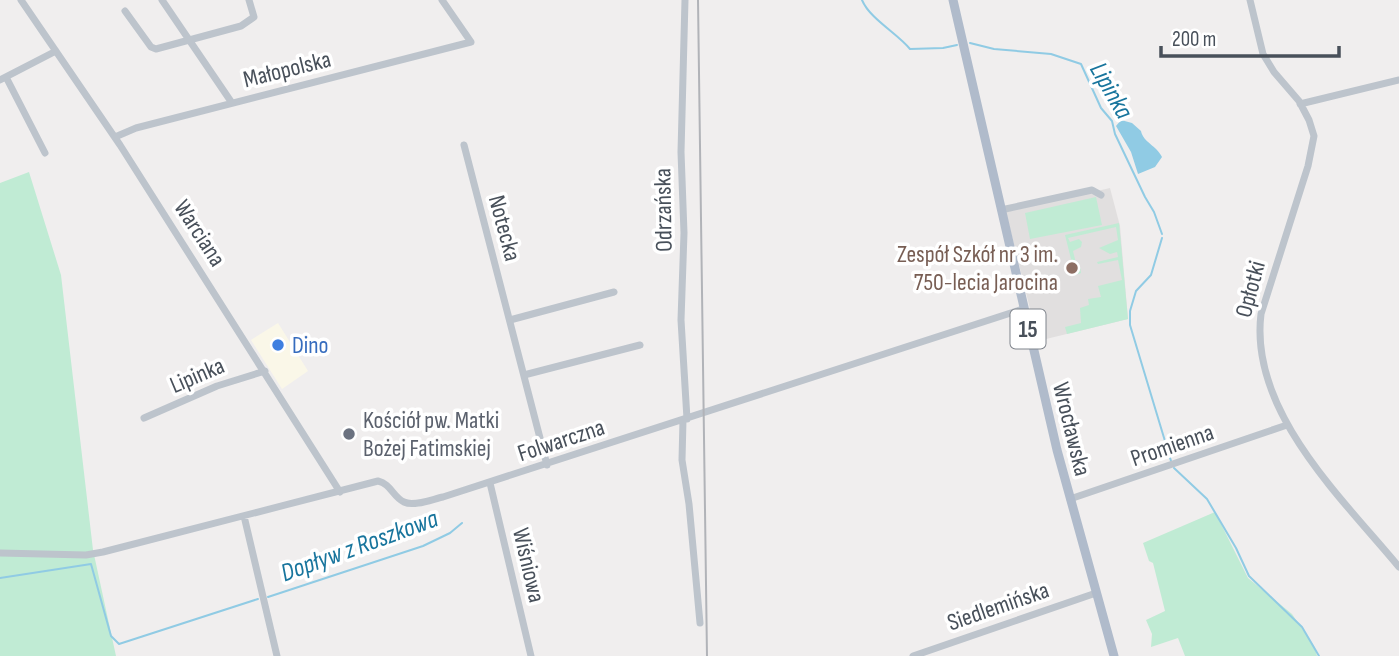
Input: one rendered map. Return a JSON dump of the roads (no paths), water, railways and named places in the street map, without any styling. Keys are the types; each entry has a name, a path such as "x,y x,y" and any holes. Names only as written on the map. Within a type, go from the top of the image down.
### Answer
{"main road":[{"name":"Wrocławska","path":"953,0 1023,309 1070,499 1114,656"}],"street":[{"name":"Warciana","path":"21,0 115,137 340,492"},
{"path":"162,0 232,103"},
{"name":"Małopolska","path":"115,137 136,128 471,42 442,0"},
{"name":"Odrzańska","path":"685,0 681,152 684,233 681,320 685,420 682,460 689,504 700,623"},
{"name":"Opłotki","path":"1250,0 1263,54 1300,104 1314,136 1292,219 1261,314 1260,352 1287,425 1319,470 1399,567"},
{"path":"125,11 151,47 156,49 242,26 254,17 251,4"},
{"path":"45,153 3,78 56,51"},
{"path":"1300,104 1399,79"},
{"name":"Notecka","path":"464,145 547,464"},
{"path":"1001,210 1093,190 1101,195"},
{"path":"510,320 614,292"},
{"name":"Folwarczna","path":"0,553 70,555 103,552 378,481 384,482 399,499 408,504 443,497 1023,309"},
{"path":"524,375 640,345"},
{"name":"Lipinka","path":"144,418 217,386 265,370"},
{"name":"Promienna","path":"1070,499 1287,425"},
{"name":"Wiśniowa","path":"490,483 531,656"},
{"path":"244,516 277,656"},
{"name":"Siedlemińska","path":"913,656 1096,593"}],"water":[{"path":"1121,120 1132,123 1160,153 1162,157 1155,167 1138,174 1131,152 1116,126"}],"waterway":[{"name":"Lipinka","path":"862,0 871,13 910,49 957,45"},
{"name":"Lipinka","path":"970,43 994,49 1051,54 1081,64 1101,108 1112,121 1115,134 1154,212 1162,234"},
{"name":"Lipinka","path":"1162,238 1151,275 1136,291 1130,311 1130,325 1171,461"},
{"name":"Lipinka","path":"1174,468 1207,499 1249,576 1302,627 1319,656"},
{"name":"Dopływ z Roszkowa","path":"268,597 423,546 450,533 462,523"},
{"name":"Dopływ z Roszkowa","path":"0,578 91,564 111,636 119,644 258,599"}],"railway":[{"path":"698,0 707,656"}],"place":[{"name":"Zespół Szkół nr 3 im. 750-lecia Jarocina","path":"1072,268"},
{"name":"Dino","path":"278,345"},
{"name":"Kościół pw. Matki Bożej Fatimskiej","path":"349,434"}]}
